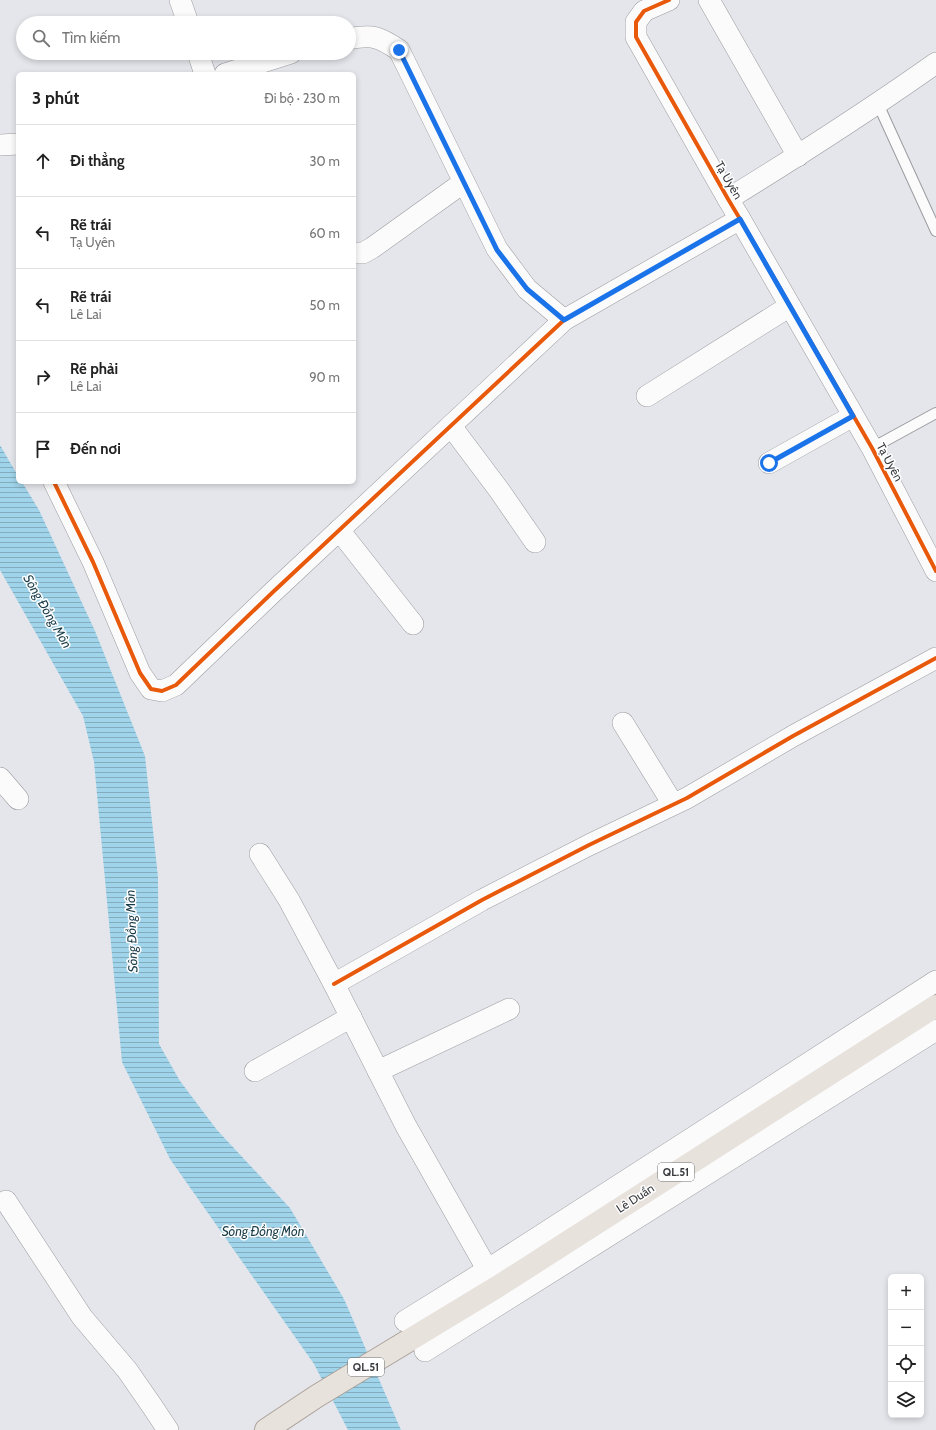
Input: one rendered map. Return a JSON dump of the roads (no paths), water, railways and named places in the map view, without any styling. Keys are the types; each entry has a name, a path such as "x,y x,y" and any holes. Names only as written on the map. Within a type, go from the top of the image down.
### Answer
{"main road":[{"name":"Lê Duẩn","path":"415,1336 492,1279 936,1006"},
{"name":"QL.51","path":"266,1430 317,1396 415,1336"}],"street":[{"path":"180,0 186,16"},
{"name":"Tạ Uyên","path":"669,0 644,11 636,22 636,37 728,200 872,448 936,571"},
{"path":"709,0 798,156"},
{"path":"356,38 363,36 381,39 399,50 497,250 527,289 564,320"},
{"path":"200,60 204,72"},
{"path":"231,72 269,60"},
{"path":"728,200 878,104 936,63"},
{"path":"0,145 16,144"},
{"path":"356,253 363,253 372,248 464,182"},
{"path":"55,484 93,562 140,673 151,689 162,691 176,686 339,530 564,320 740,219"},
{"path":"647,396 790,306"},
{"path":"769,463 853,416"},
{"path":"451,426 499,490 535,542"},
{"path":"339,530 413,624"},
{"path":"334,984 482,900 687,798 793,736 936,658"},
{"path":"623,723 673,804"},
{"path":"0,778 18,799"},
{"path":"260,854 289,900 334,984 406,1126 492,1279 936,981"},
{"path":"378,1071 509,1009"},
{"path":"255,1071 351,1017"},
{"path":"415,1336 936,1030"},
{"path":"6,1201 82,1317 127,1370 168,1430"}],"lane":[{"path":"878,104 936,231"},
{"path":"872,448 936,413"}],"water":[{"name":"Sông Đồng Môn","path":"0,445 16,473 16,484 23,484 39,510 95,631 145,756 158,877 159,1044 180,1081 217,1130 290,1208 344,1299 401,1430 348,1430 314,1364 170,1159 122,1062 94,762 83,716 0,570"}]}
